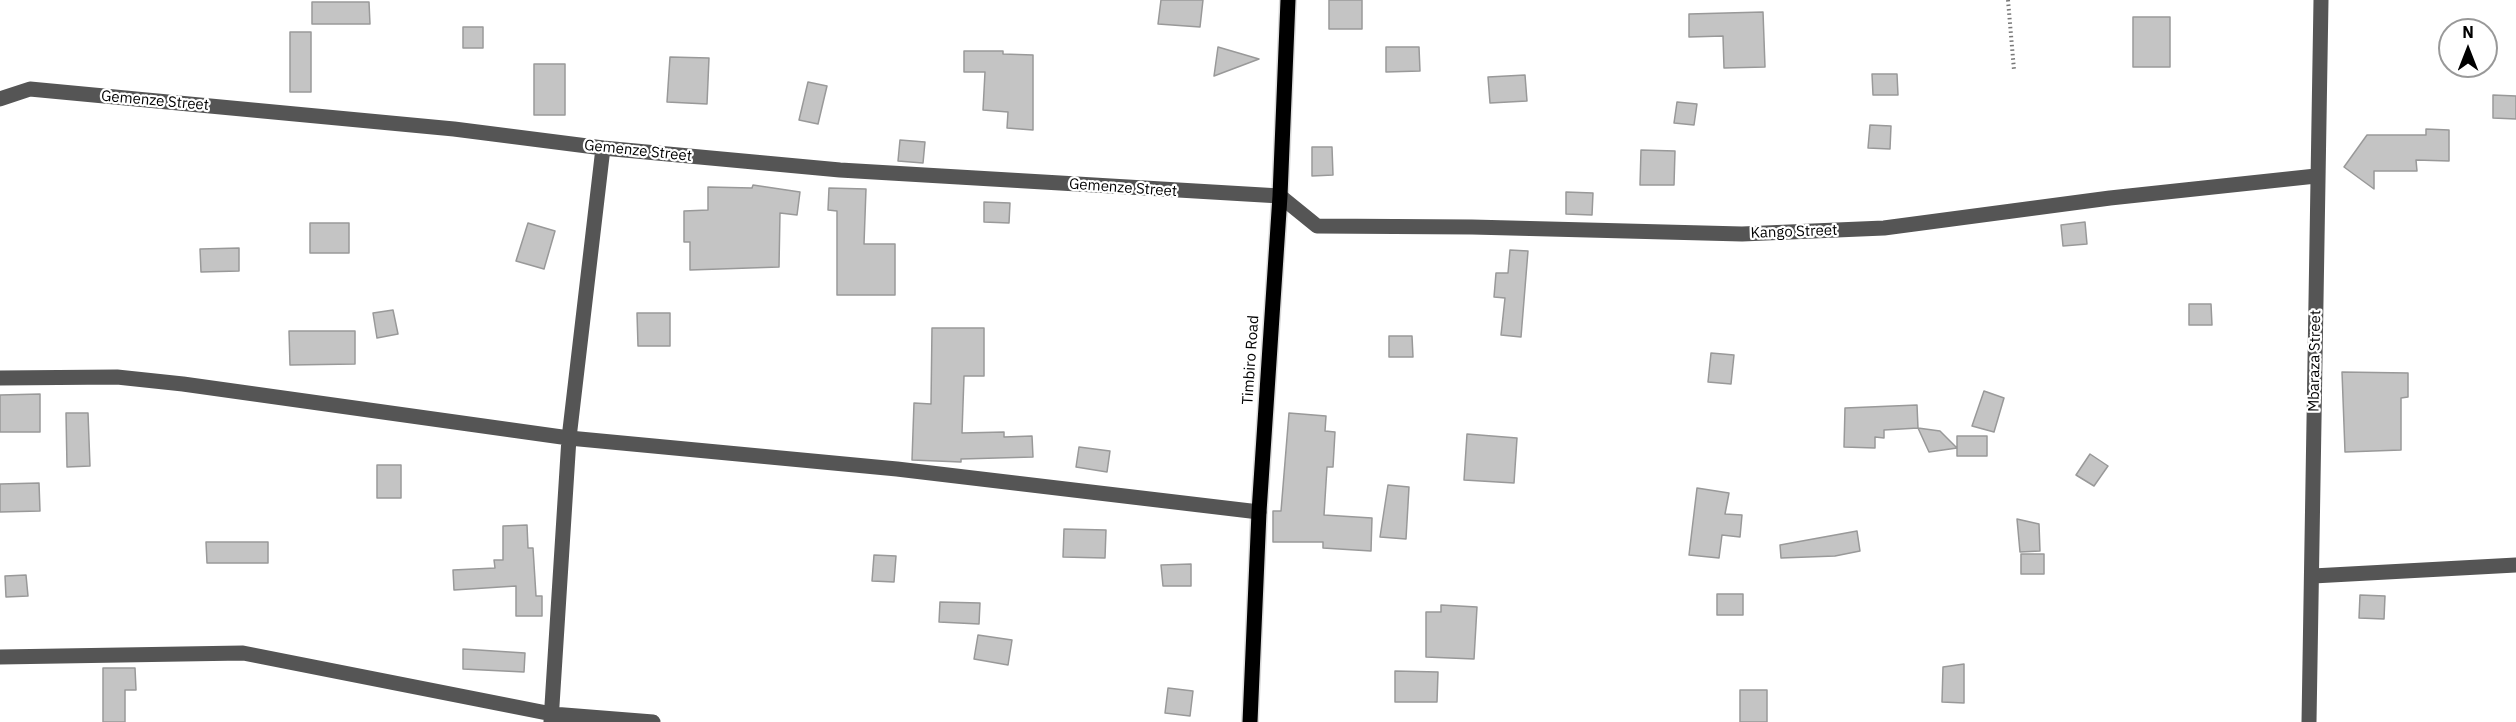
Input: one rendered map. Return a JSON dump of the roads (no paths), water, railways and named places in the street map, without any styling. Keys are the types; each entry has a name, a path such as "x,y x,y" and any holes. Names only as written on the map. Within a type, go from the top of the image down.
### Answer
{"main road":[{"name":"Timbiro Road","path":"1250,722 1258,512 1280,196 1288,0"}],"street":[{"name":"Mbaraza Street","path":"2309,722 2313,576 2316,176 2321,0"},
{"name":"Gemenze Street","path":"0,99 30,89 454,129 603,148 840,170 1280,196"},
{"path":"552,718 569,438 603,148"},
{"name":"Kango Street","path":"1280,196 1317,226 1472,227 1742,234 1884,228 2110,198 2316,176"},
{"path":"0,378 117,377 161,381 569,438 897,469 1258,512"},
{"path":"2313,576 2516,565"},
{"path":"0,657 243,653 552,718 653,722"}]}
